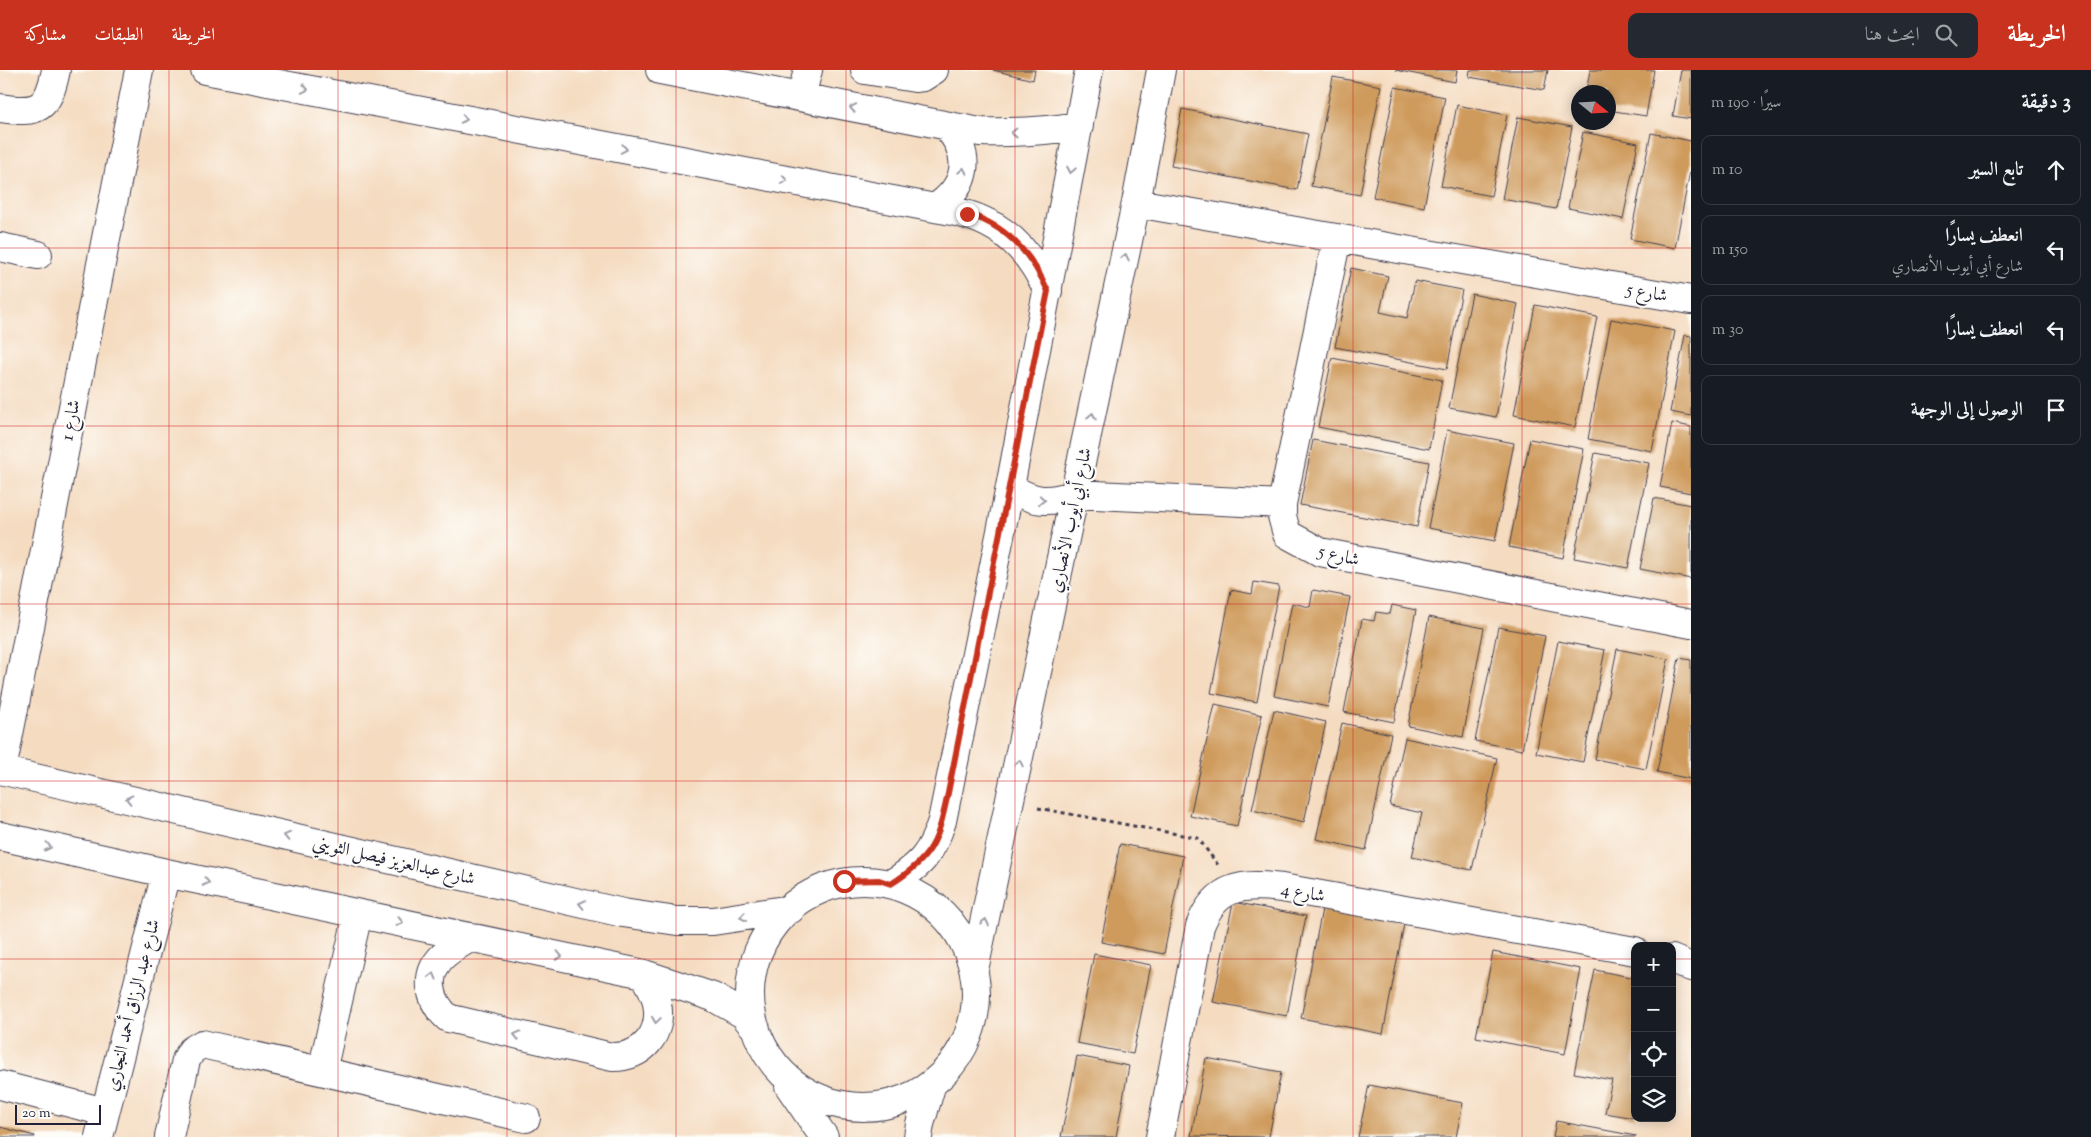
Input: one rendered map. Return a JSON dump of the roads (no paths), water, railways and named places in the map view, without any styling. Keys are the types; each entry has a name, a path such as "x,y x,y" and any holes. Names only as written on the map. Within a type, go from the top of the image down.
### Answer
{"street":[{"path":"0,108 19,111 34,110 44,103 50,94 56,70"},
{"name":"شارع 1","path":"1,770 139,70"},
{"path":"210,70 935,208 956,210 976,216 1006,234 1027,254 1039,272 1048,291"},
{"path":"660,70 980,132 1013,133 1079,126"},
{"path":"801,97 808,70"},
{"path":"865,70 915,78 923,77 934,70"},
{"path":"891,884 923,862 937,836 942,821 1010,487 1089,70"},
{"name":"شارع أبي أيوب الأنصاري","path":"974,970 1076,494 1136,203 1160,70"},
{"path":"935,208 947,200 956,190 964,163 962,149 956,136 946,126"},
{"name":"شارع 5","path":"1136,203 1691,300"},
{"name":"شارع 5","path":"1337,238 1282,504 1282,516 1287,534 1320,552 1691,624"},
{"path":"0,247 38,255"},
{"path":"1010,487 1032,499 1044,500 1056,500 1076,494 1282,504"},
{"name":"شارع عبدالعزيز فيصل الثويني","path":"1,770 623,913 677,921 713,921 790,909"},
{"path":"0,836 644,974 712,997 743,1014 756,1029"},
{"name":"شارع عبد الرزاق أحمد النجاري","path":"102,1125 166,873"},
{"path":"779,1072 811,1096 848,1108 887,1106 923,1091 952,1065 969,1036 976,1003 974,970 962,937 940,910 912,890 879,880 844,881 812,892 777,919 755,958 749,1002 761,1045 779,1072 824,1137"},
{"name":"شارع 4","path":"1160,1137 1200,926 1211,905 1227,892 1241,887 1282,888 1631,950"},
{"path":"322,1071 358,914"},
{"path":"471,937 444,955 438,962 431,978 432,996 436,1005 448,1018 612,1057 636,1053 647,1044 654,1032 658,1018 658,1004 644,974"},
{"path":"1676,961 1691,967"},
{"path":"169,1137 186,1060 196,1046 202,1044 526,1118"},
{"path":"918,1137 932,1083"},
{"path":"0,1085 102,1125"}]}
